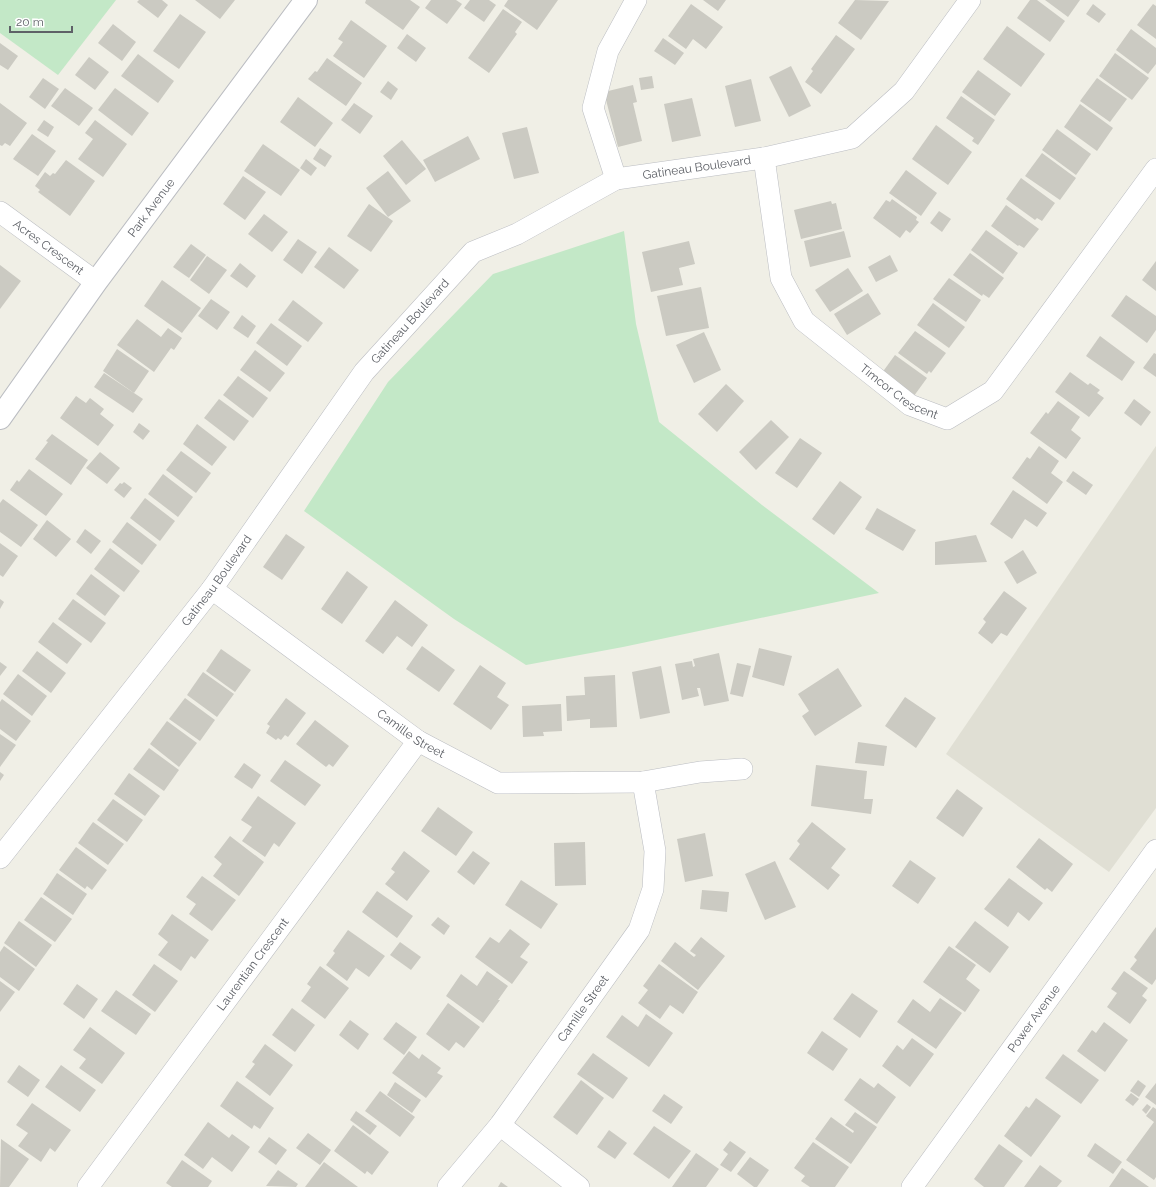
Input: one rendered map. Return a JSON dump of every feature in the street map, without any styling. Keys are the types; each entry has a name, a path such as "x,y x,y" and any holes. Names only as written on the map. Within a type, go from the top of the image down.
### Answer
{"street":[{"name":"Park Avenue","path":"0,418 96,282 306,0"},
{"path":"616,179 593,108 608,51 636,0"},
{"name":"Gatineau Boulevard","path":"0,858 212,590 364,372 473,252 517,234 616,179 764,158 852,138 904,91 970,0"},
{"name":"Timcor Crescent","path":"764,158 781,278 804,321 910,405 948,419 993,392 1156,168"},
{"name":"Acres Crescent","path":"0,212 96,282"},
{"name":"Camille Street","path":"212,590 418,741 498,783 643,782 700,772 742,770"},
{"name":"Laurentian Crescent","path":"88,1187 418,741"},
{"name":"Camille Street","path":"448,1187 500,1125 639,930 653,889 655,851 643,782"},
{"name":"Power Avenue","path":"912,1187 1156,850"},
{"path":"500,1125 579,1187"}],"shaded area":[{"path":"1156,446 1156,808 1109,872 946,754"}],"green space":[{"path":"0,0 116,0 58,75 0,33"},
{"path":"624,231 636,324 659,422 762,505 879,593 623,647 526,665 454,619 304,511 388,382 493,274"}],"building":[{"path":"139,0 162,0 168,5 158,18 137,2"},
{"path":"195,0 235,0 220,19"},
{"path":"366,0 410,0 420,7 403,30 365,3"},
{"path":"431,0 456,0 462,4 447,24 425,8"},
{"path":"470,0 489,0 496,5 484,22 464,8"},
{"path":"508,0 558,0 537,30 504,6"},
{"path":"703,0 726,0 718,11"},
{"path":"855,0 889,1 861,40 838,23"},
{"path":"1030,0 1037,0 1065,21 1050,42 1017,18"},
{"path":"1045,0 1080,0 1068,17"},
{"path":"691,4 723,27 706,49 693,39 686,49 668,36"},
{"path":"1093,4 1106,14 1099,23 1086,14"},
{"path":"1153,4 1156,6 1156,39 1137,25"},
{"path":"503,9 522,22 515,32 517,34 489,73 468,58"},
{"path":"180,14 206,32 179,69 153,51"},
{"path":"351,20 387,46 364,78 333,56 343,42 338,39"},
{"path":"113,24 136,42 122,61 98,43"},
{"path":"1007,26 1045,54 1021,87 983,59"},
{"path":"1131,29 1156,48 1156,64 1148,74 1116,50"},
{"path":"407,34 426,48 416,62 397,48"},
{"path":"836,35 855,49 821,94 805,82 813,71 811,69"},
{"path":"663,38 684,53 675,65 654,51"},
{"path":"0,43 18,56 8,70 0,65"},
{"path":"1115,53 1149,78 1132,100 1099,76"},
{"path":"138,54 174,81 158,103 121,76"},
{"path":"89,57 109,72 95,90 75,75"},
{"path":"327,58 362,83 346,106 308,79 315,71 317,72"},
{"path":"791,66 811,106 789,117 769,77"},
{"path":"978,70 1011,94 995,116 962,92"},
{"path":"652,76 654,88 641,90 639,78"},
{"path":"43,78 59,89 45,109 29,97"},
{"path":"1097,78 1127,99 1110,122 1080,101"},
{"path":"751,79 761,121 735,127 725,86"},
{"path":"388,81 398,89 391,100 380,92"},
{"path":"633,85 637,102 633,103 642,141 618,147 604,92"},
{"path":"65,88 93,108 79,126 51,106"},
{"path":"115,88 149,113 132,136 98,110"},
{"path":"961,96 995,120 978,145 972,141 974,138 946,118"},
{"path":"298,97 333,123 315,147 280,122"},
{"path":"692,98 701,136 672,142 664,104"},
{"path":"0,103 27,123 10,146 5,143 2,146 0,145"},
{"path":"354,103 373,116 360,134 341,120"},
{"path":"1080,104 1113,128 1097,151 1064,127"},
{"path":"44,120 54,127 48,137 37,130"},
{"path":"95,120 127,144 103,177 78,159 93,139 85,133"},
{"path":"936,125 972,152 948,185 912,159"},
{"path":"527,127 539,173 514,179 502,133"},
{"path":"1057,129 1091,154 1076,175 1042,150"},
{"path":"32,134 56,151 38,176 13,159"},
{"path":"468,136 480,159 435,182 423,160"},
{"path":"402,140 426,169 406,185 383,156"},
{"path":"263,144 300,170 281,196 244,171"},
{"path":"320,148 332,156 325,167 313,159"},
{"path":"1042,153 1076,178 1060,200 1025,176"},
{"path":"306,159 317,168 311,176 300,168"},
{"path":"66,160 95,181 70,216 38,192 40,190 35,186 45,172 50,176 53,173 55,174"},
{"path":"906,170 937,193 921,216 889,193"},
{"path":"388,171 411,201 388,217 366,188"},
{"path":"243,176 266,192 245,220 223,204"},
{"path":"1021,178 1055,203 1042,221 1037,218 1035,220 1006,199"},
{"path":"892,199 917,217 916,220 919,222 910,233 906,230 900,238 873,218 886,200 890,202"},
{"path":"831,201 832,204 836,203 842,229 801,239 794,210"},
{"path":"369,204 393,221 371,252 347,236"},
{"path":"1006,205 1039,229 1024,248 1019,245 1018,246 991,226"},
{"path":"939,211 951,219 942,232 930,223"},
{"path":"264,214 288,232 272,252 248,234"},
{"path":"986,230 1018,253 1003,274 971,250"},
{"path":"844,231 851,257 810,267 804,241"},
{"path":"298,239 317,252 302,274 283,260"},
{"path":"689,241 695,264 679,268 683,285 651,292 642,252"},
{"path":"191,244 206,255 189,278 173,267"},
{"path":"329,247 359,270 344,289 314,267"},
{"path":"970,253 1004,278 989,298 983,294 982,296 953,275"},
{"path":"890,255 898,271 876,282 868,267"},
{"path":"207,256 227,270 209,294 190,280"},
{"path":"1156,261 1156,291 1142,280"},
{"path":"240,263 256,276 247,288 230,276"},
{"path":"0,265 21,281 0,309"},
{"path":"848,268 863,291 830,312 815,290"},
{"path":"949,278 981,300 966,322 933,299"},
{"path":"162,280 201,308 182,333 144,306"},
{"path":"701,287 709,328 666,336 657,296"},
{"path":"868,293 881,314 847,335 834,314"},
{"path":"1126,295 1156,316 1156,330 1147,343 1111,316"},
{"path":"211,299 230,312 217,330 198,316"},
{"path":"293,300 323,323 308,342 278,320"},
{"path":"933,303 965,327 949,348 917,325"},
{"path":"242,315 256,326 248,338 233,328"},
{"path":"137,319 161,337 168,328 182,338 174,350 171,348 154,372 117,345"},
{"path":"271,323 302,346 287,366 256,343"},
{"path":"915,331 946,353 931,373 929,371 927,374 898,353"},
{"path":"704,332 721,370 694,383 676,345"},
{"path":"1100,336 1135,362 1122,381 1086,356"},
{"path":"117,349 149,371 134,393 103,371"},
{"path":"255,350 285,373 270,392 240,370"},
{"path":"1154,353 1156,354 1156,377 1143,368"},
{"path":"895,355 927,378 911,400 879,377"},
{"path":"1070,372 1088,385 1090,383 1100,390 1097,393 1104,398 1089,417 1055,392"},
{"path":"104,373 143,399 133,413 94,387"},
{"path":"238,376 268,398 253,418 223,395"},
{"path":"726,384 744,401 717,432 698,414"},
{"path":"76,396 86,403 90,398 104,409 100,414 114,425 98,446 60,418"},
{"path":"219,399 249,421 234,441 204,418"},
{"path":"1134,399 1151,412 1141,426 1124,413"},
{"path":"1058,401 1080,417 1071,430 1081,438 1066,459 1030,433 1046,412 1048,414"},
{"path":"771,420 789,437 756,470 739,452"},
{"path":"139,423 150,431 143,440 133,432"},
{"path":"197,424 227,447 212,466 183,444"},
{"path":"52,434 88,460 71,485 35,459"},
{"path":"800,438 822,453 797,488 775,473"},
{"path":"1039,446 1059,461 1051,473 1063,482 1047,504 1012,478 1027,457 1030,459"},
{"path":"181,451 211,473 196,493 166,470"},
{"path":"100,452 120,468 107,484 86,468"},
{"path":"29,469 63,494 46,516 10,490 17,480 19,482"},
{"path":"1073,471 1093,485 1086,495 1066,481"},
{"path":"163,474 193,497 178,517 148,494"},
{"path":"840,481 862,497 834,535 812,519"},
{"path":"124,482 132,488 124,498 114,490 120,483 122,484"},
{"path":"1013,490 1047,513 1037,527 1025,519 1012,539 990,524"},
{"path":"145,498 175,521 160,541 130,518"},
{"path":"3,499 38,525 21,547 0,532 0,503"},
{"path":"877,508 916,530 903,551 865,529"},
{"path":"47,520 71,539 56,557 33,539"},
{"path":"127,522 157,545 142,565 112,542"},
{"path":"85,529 101,541 91,554 76,542"},
{"path":"286,534 305,547 282,580 263,567"},
{"path":"976,535 987,562 935,565 935,542"},
{"path":"0,543 18,556 3,577 0,575"},
{"path":"110,548 140,571 124,592 94,569"},
{"path":"1023,550 1037,573 1017,584 1004,562"},
{"path":"347,571 368,587 342,624 321,609"},
{"path":"91,574 120,596 105,616 76,594"},
{"path":"1004,591 1027,608 1007,636 1001,633 992,644 978,633 986,622 983,619"},
{"path":"0,599 4,602 0,609"},
{"path":"73,599 106,623 91,643 58,619"},
{"path":"395,600 428,625 412,647 397,636 383,654 365,641"},
{"path":"53,622 82,644 67,664 38,642"},
{"path":"422,646 455,670 439,692 406,669"},
{"path":"759,648 792,656 784,686 752,677"},
{"path":"221,649 251,670 235,692 206,671"},
{"path":"37,651 66,673 51,693 22,671"},
{"path":"719,653 729,701 704,706 700,688 697,688 699,696 682,700 675,664 692,661 693,667 695,666 693,659"},
{"path":"0,662 7,667 0,676"},
{"path":"737,663 751,666 743,697 730,694"},
{"path":"480,665 506,683 497,697 509,705 491,730 453,704"},
{"path":"661,666 670,713 640,719 632,672"},
{"path":"838,668 862,706 815,736 802,716 809,711 798,694"},
{"path":"203,672 234,694 217,717 187,695"},
{"path":"18,674 47,696 32,716 3,694"},
{"path":"615,675 617,727 590,728 590,719 567,721 566,696 585,695 584,677"},
{"path":"905,697 936,718 916,748 885,726"},
{"path":"185,698 215,720 200,741 169,719"},
{"path":"286,698 306,713 288,737 285,735 281,740 278,738 276,740 266,733 270,726 267,724"},
{"path":"2,699 31,721 16,741 0,729 0,702"},
{"path":"561,704 562,731 543,732 544,736 523,737 522,706"},
{"path":"315,720 349,746 333,767 329,764 326,767 296,744"},
{"path":"167,721 197,743 179,767 150,744"},
{"path":"0,734 16,745 0,767"},
{"path":"858,742 887,746 884,766 855,763"},
{"path":"149,748 179,770 164,791 133,769"},
{"path":"285,760 321,785 305,806 270,781"},
{"path":"244,763 261,775 252,789 234,777"},
{"path":"816,765 867,771 864,799 873,799 871,814 811,806"},
{"path":"0,772 4,775 0,781"},
{"path":"129,773 160,796 145,816 114,794"},
{"path":"957,789 983,808 963,837 936,818"},
{"path":"258,796 296,823 279,847 274,843 265,857 242,841 252,827 241,820"},
{"path":"113,799 143,820 127,842 97,820"},
{"path":"438,807 473,832 456,856 421,831"},
{"path":"93,822 124,844 108,865 78,843"},
{"path":"812,822 846,849 831,868 840,875 828,890 789,859 800,844 797,841"},
{"path":"705,833 713,876 685,882 677,839"},
{"path":"230,836 264,862 239,896 213,876 222,864 214,857"},
{"path":"1039,838 1073,864 1052,892 1047,888 1045,890 1016,867"},
{"path":"585,842 586,885 555,886 554,843"},
{"path":"76,847 107,870 92,890 87,886 85,889 59,870"},
{"path":"404,851 430,871 407,901 385,884 395,872 391,869"},
{"path":"473,851 490,863 474,885 457,872"},
{"path":"910,860 936,878 918,904 892,886"},
{"path":"775,861 796,907 765,920 745,874"},
{"path":"57,873 87,894 73,915 43,894"},
{"path":"202,876 236,900 212,931 189,914 196,904 186,897"},
{"path":"1009,878 1043,903 1029,921 1018,912 1008,927 984,909"},
{"path":"521,880 558,904 541,929 505,905"},
{"path":"702,890 729,892 727,912 700,909"},
{"path":"377,891 413,916 397,938 362,912"},
{"path":"41,897 72,919 55,942 24,920"},
{"path":"172,914 209,940 195,959 191,956 181,971 158,955 168,942 158,934"},
{"path":"438,917 450,926 444,935 431,925"},
{"path":"19,921 52,945 36,967 4,943"},
{"path":"975,921 1009,947 990,973 955,947"},
{"path":"1156,927 1156,979 1152,985 1130,969 1137,960 1134,957"},
{"path":"510,929 530,944 520,957 528,962 512,984 475,957 490,937 499,943"},
{"path":"348,930 385,956 369,977 356,968 347,981 326,965 335,953 333,951"},
{"path":"701,937 725,956 698,990 661,961 675,942 694,957 696,955 690,951"},
{"path":"400,942 421,957 411,970 390,955"},
{"path":"4,946 35,969 19,991 0,977 0,952"},
{"path":"949,946 976,965 966,979 980,990 965,1012 923,982"},
{"path":"154,964 178,981 155,1012 132,995"},
{"path":"659,964 698,992 683,1014 670,1005 660,1019 638,1003 648,990 643,986"},
{"path":"320,966 349,988 325,1019 301,1001 311,987 307,984"},
{"path":"487,971 508,986 498,1000 500,1000 483,1023 446,996 461,974 477,986"},
{"path":"1124,971 1148,988 1142,996 1147,1000 1130,1024 1107,1007 1117,993 1111,989"},
{"path":"0,981 15,992 0,1012"},
{"path":"77,984 98,999 84,1019 63,1004"},
{"path":"116,990 151,1014 136,1035 101,1011"},
{"path":"852,993 878,1011 860,1038 833,1019"},
{"path":"940,998 962,1013 936,1049 897,1022 913,999 930,1012"},
{"path":"448,1003 480,1027 464,1048 456,1042 449,1051 426,1034"},
{"path":"292,1008 315,1025 295,1052 272,1035"},
{"path":"646,1014 673,1033 649,1067 606,1037 622,1015 638,1027"},
{"path":"350,1020 369,1034 358,1050 339,1035"},
{"path":"396,1022 417,1037 404,1055 383,1039"},
{"path":"1104,1022 1128,1040 1105,1072 1077,1051 1092,1030 1096,1033"},
{"path":"90,1027 125,1053 102,1084 79,1068 86,1059 73,1050"},
{"path":"822,1031 848,1049 833,1071 807,1053"},
{"path":"912,1038 934,1054 910,1087 882,1066 897,1045 903,1050"},
{"path":"265,1044 293,1065 270,1096 245,1077 255,1064 252,1062"},
{"path":"409,1051 419,1059 422,1054 441,1068 437,1073 443,1076 426,1098 392,1073"},
{"path":"593,1053 628,1078 613,1099 577,1074"},
{"path":"1063,1054 1099,1080 1081,1104 1045,1078"},
{"path":"19,1065 40,1080 28,1097 7,1082"},
{"path":"61,1065 96,1090 80,1112 45,1087"},
{"path":"860,1078 874,1088 878,1083 896,1097 877,1124 844,1100"},
{"path":"581,1080 604,1098 577,1135 553,1117"},
{"path":"1138,1080 1146,1086 1139,1097 1130,1091"},
{"path":"237,1081 274,1108 260,1129 254,1125 252,1129 220,1106"},
{"path":"395,1082 421,1100 412,1113 387,1095"},
{"path":"1156,1083 1156,1105 1145,1097"},
{"path":"380,1091 415,1117 400,1137 365,1111"},
{"path":"1131,1093 1139,1099 1133,1106 1125,1100"},
{"path":"664,1094 683,1107 671,1124 652,1111"},
{"path":"1036,1098 1061,1116 1031,1157 1004,1136 1026,1106 1029,1108"},
{"path":"32,1103 71,1130 55,1152 50,1148 41,1162 18,1146 28,1133 16,1125"},
{"path":"1147,1104 1151,1107 1146,1114 1142,1110"},
{"path":"1153,1107 1156,1109 1156,1177 1154,1180 1126,1160 1154,1122 1146,1116"},
{"path":"356,1111 377,1126 370,1135 350,1120"},
{"path":"855,1112 877,1127 851,1164 815,1139 831,1117 853,1133 854,1131 845,1125"},
{"path":"208,1122 229,1138 232,1134 250,1147 232,1172 212,1157 203,1169 184,1155"},
{"path":"353,1125 389,1152 372,1175 367,1171 365,1174 334,1151"},
{"path":"654,1126 691,1151 669,1179 633,1154"},
{"path":"609,1130 627,1143 615,1159 597,1147"},
{"path":"308,1133 331,1150 320,1165 296,1148"},
{"path":"269,1137 287,1150 276,1165 258,1152"},
{"path":"1,1139 29,1159 9,1187 0,1187"},
{"path":"730,1141 746,1152 731,1172 720,1165 728,1154 723,1150"},
{"path":"813,1142 849,1167 835,1187 810,1187 801,1181 805,1176 794,1168"},
{"path":"1095,1143 1122,1162 1113,1174 1087,1156"},
{"path":"999,1144 1023,1161 1004,1187 984,1187 974,1179"},
{"path":"696,1153 719,1169 706,1187 672,1187"},
{"path":"750,1157 769,1170 757,1187 754,1187 737,1174"},
{"path":"182,1160 212,1181 208,1187 172,1187 166,1183"},
{"path":"324,1162 358,1187 305,1187"},
{"path":"1040,1165 1062,1181 1057,1187 1024,1187"},
{"path":"1122,1168 1149,1187 1109,1187"},
{"path":"278,1170 298,1184 296,1187 266,1186"},
{"path":"501,1182 508,1187 498,1187"}]}
